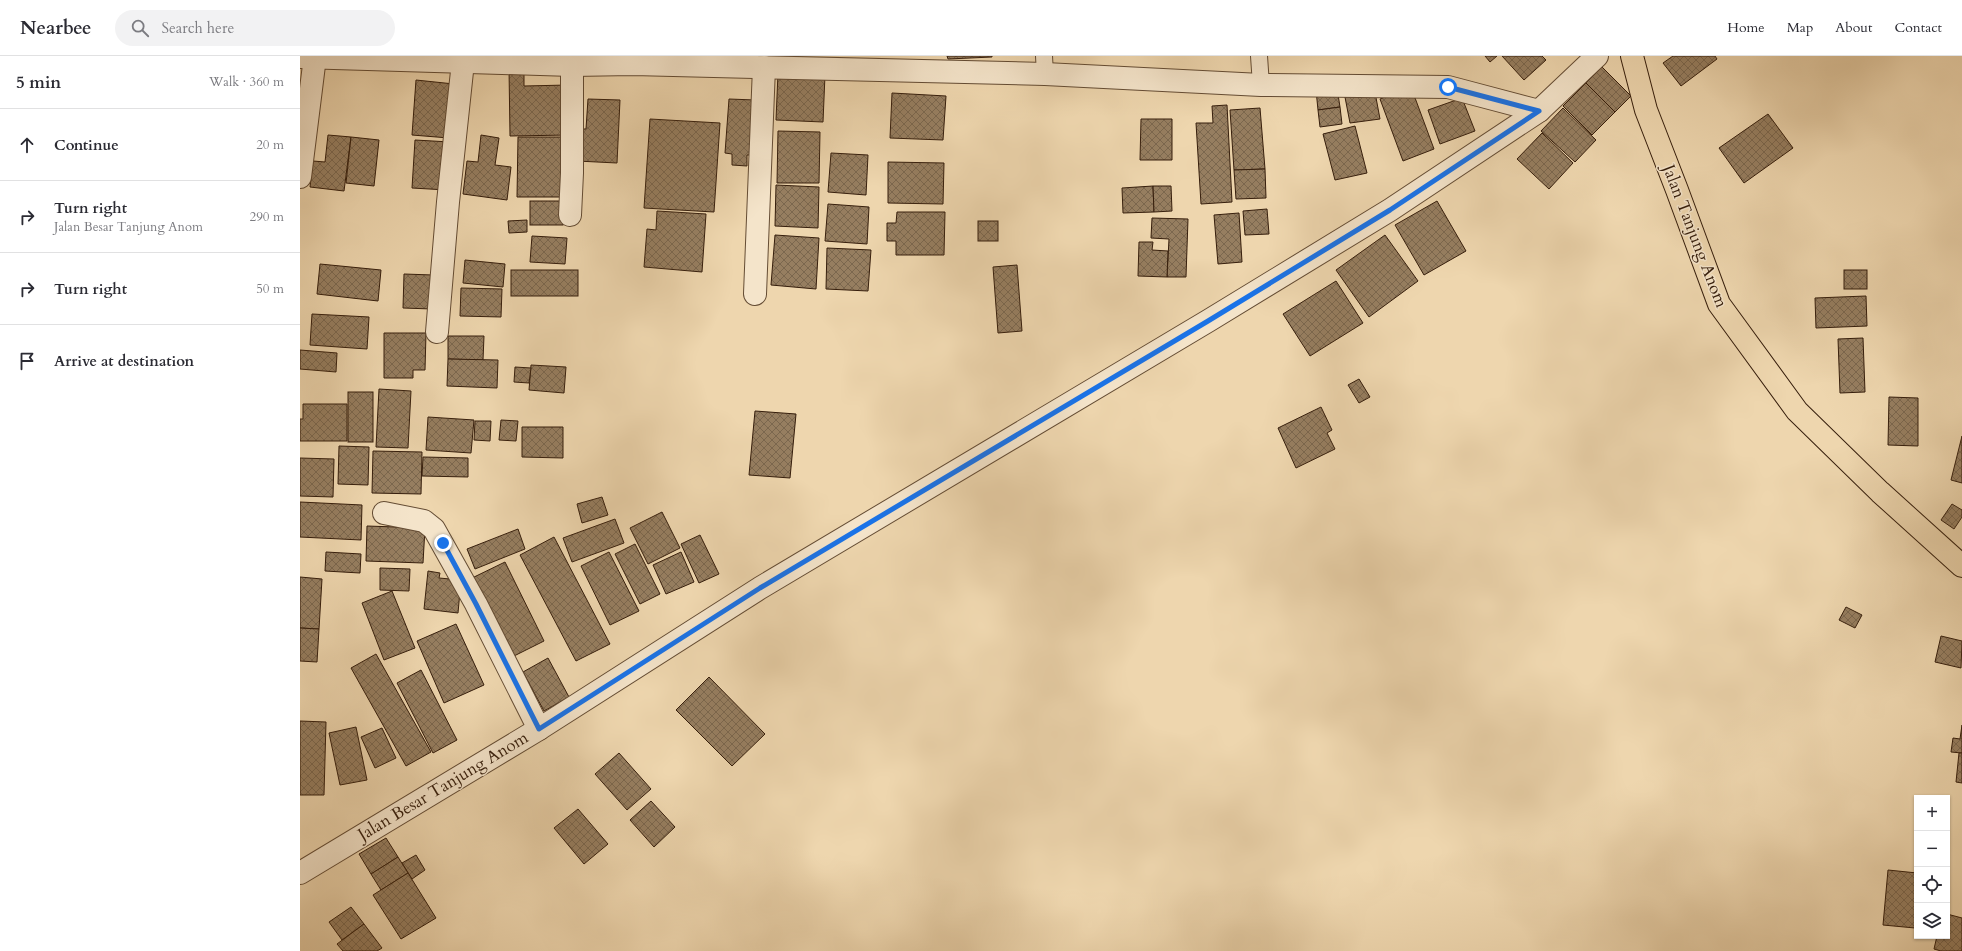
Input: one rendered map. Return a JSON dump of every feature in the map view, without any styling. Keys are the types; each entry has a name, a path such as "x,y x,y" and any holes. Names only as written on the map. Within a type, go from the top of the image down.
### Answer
{"main road":[{"name":"Jalan Tanjung Anom","path":"1632,56 1646,110 1719,304 1797,411 1880,492 1962,566"}],"street":[{"name":"Jalan Besar Tanjung Anom","path":"300,873 539,729 760,588 1201,325 1390,210 1539,111 1597,56"},
{"path":"300,177 307,57 364,57 572,65 764,67 837,62 1044,65 1260,84 1448,87 1539,111"},
{"path":"437,332 448,202 463,62"},
{"path":"570,215 572,173 572,65"},
{"path":"755,294 764,67"},
{"path":"384,513 424,521 434,529 476,604 539,729"}],"lane":[{"path":"1259,56 1260,84"}],"building":[{"path":"947,56 992,56 992,57 948,59"},
{"path":"1485,56 1497,56 1490,62"},
{"path":"1502,56 1542,56 1546,60 1524,80"},
{"path":"1673,56 1715,56 1717,59 1681,86 1663,63"},
{"path":"1602,67 1631,96 1615,112 1586,83"},
{"path":"524,68 524,86 568,85 569,135 510,136 509,69"},
{"path":"778,73 825,75 823,122 776,120"},
{"path":"416,80 454,84 449,138 412,135"},
{"path":"1586,83 1615,112 1592,135 1563,106"},
{"path":"1374,87 1380,119 1350,123 1344,92"},
{"path":"1411,87 1434,149 1403,161 1380,99"},
{"path":"1337,88 1340,107 1318,110 1316,90"},
{"path":"892,93 946,96 943,140 890,138"},
{"path":"1462,98 1475,131 1440,144 1428,110"},
{"path":"588,99 620,100 617,163 577,161 579,129 586,129"},
{"path":"729,99 755,100 752,155 747,155 747,166 732,165 732,154 725,153"},
{"path":"1227,105 1232,202 1201,204 1196,123 1213,123 1212,106"},
{"path":"1340,107 1342,124 1320,127 1318,110"},
{"path":"1260,108 1265,169 1234,170 1230,110"},
{"path":"1563,108 1596,140 1575,162 1541,131"},
{"path":"1768,114 1793,148 1744,183 1719,148"},
{"path":"650,119 720,123 714,212 644,208"},
{"path":"1141,119 1172,119 1172,160 1140,160"},
{"path":"1355,126 1367,173 1335,180 1323,134"},
{"path":"778,131 820,132 819,183 777,183"},
{"path":"1542,133 1573,163 1549,189 1517,159"},
{"path":"328,135 351,137 344,191 310,187 313,161 325,162"},
{"path":"481,135 499,138 495,165 511,167 507,200 463,194 467,161 478,162"},
{"path":"351,137 379,140 374,186 346,183"},
{"path":"518,137 561,137 561,197 517,197"},
{"path":"415,140 450,142 447,190 412,188"},
{"path":"831,153 868,155 866,195 828,192"},
{"path":"888,162 944,163 943,204 888,203"},
{"path":"1265,169 1266,198 1236,199 1234,170"},
{"path":"776,185 819,187 818,228 775,226"},
{"path":"1153,186 1154,212 1123,213 1122,188"},
{"path":"1153,186 1171,186 1172,211 1154,212"},
{"path":"530,201 563,201 563,225 530,225"},
{"path":"1437,201 1466,251 1424,275 1395,225"},
{"path":"828,204 869,207 867,244 825,241"},
{"path":"1267,209 1269,234 1245,235 1243,211"},
{"path":"657,211 706,214 702,272 644,267 647,229 656,230"},
{"path":"897,212 945,212 944,255 896,255 896,241 887,241 887,223 896,223"},
{"path":"1239,213 1242,262 1218,264 1214,215"},
{"path":"1152,218 1188,219 1186,277 1167,277 1169,239 1151,238"},
{"path":"527,220 527,232 509,233 508,221"},
{"path":"978,221 998,221 998,241 978,241"},
{"path":"775,235 819,238 816,289 771,285"},
{"path":"1385,235 1418,281 1369,317 1336,270"},
{"path":"532,236 567,238 565,264 530,262"},
{"path":"1139,242 1153,242 1152,250 1168,251 1167,277 1138,276"},
{"path":"827,248 871,250 868,291 826,289"},
{"path":"465,260 505,264 503,287 463,283"},
{"path":"320,264 381,270 378,301 317,294"},
{"path":"1017,265 1022,331 998,333 993,267"},
{"path":"511,270 578,270 578,296 511,296"},
{"path":"1844,270 1867,270 1867,289 1844,289"},
{"path":"404,274 433,275 432,309 403,308"},
{"path":"1336,281 1363,323 1310,356 1283,314"},
{"path":"461,288 502,289 501,317 460,316"},
{"path":"1866,296 1867,326 1816,328 1815,298"},
{"path":"312,314 369,317 367,349 310,345"},
{"path":"384,333 426,333 425,370 413,370 413,378 384,378"},
{"path":"448,336 484,336 483,360 448,359"},
{"path":"1863,338 1865,392 1840,393 1838,339"},
{"path":"300,350 337,353 336,372 300,369"},
{"path":"448,359 498,360 497,388 447,386"},
{"path":"531,365 566,367 564,393 529,390"},
{"path":"515,367 531,368 529,383 514,382"},
{"path":"1359,379 1370,397 1359,403 1348,385"},
{"path":"379,389 411,391 408,448 376,447"},
{"path":"348,392 373,392 373,442 348,442"},
{"path":"1889,397 1918,398 1918,446 1888,445"},
{"path":"303,404 347,404 347,441 300,441 300,419 303,419"},
{"path":"1321,407 1332,430 1327,433 1335,449 1296,468 1278,428"},
{"path":"755,411 796,414 790,478 749,475"},
{"path":"428,417 474,420 471,453 426,450"},
{"path":"501,420 518,421 516,441 499,440"},
{"path":"475,421 491,421 490,441 474,440"},
{"path":"522,427 563,427 563,458 522,457"},
{"path":"1962,436 1962,483 1951,480"},
{"path":"339,446 369,447 368,485 338,484"},
{"path":"373,451 422,452 421,494 372,493"},
{"path":"423,457 468,458 468,477 422,476"},
{"path":"300,458 334,459 333,497 300,496"},
{"path":"602,497 608,515 582,523 577,504"},
{"path":"300,502 362,505 361,540 300,537"},
{"path":"1952,504 1962,510 1962,517 1954,529 1941,520"},
{"path":"662,512 680,548 648,564 630,528"},
{"path":"615,519 624,543 572,562 563,538"},
{"path":"367,526 425,528 423,563 366,561"},
{"path":"518,529 525,549 475,569 467,549"},
{"path":"700,535 719,574 699,583 681,544"},
{"path":"554,537 610,644 576,661 520,555"},
{"path":"635,544 660,594 640,604 615,554"},
{"path":"326,552 361,554 360,573 325,571"},
{"path":"609,552 639,611 610,625 581,566"},
{"path":"681,552 694,582 666,594 653,565"},
{"path":"505,562 544,641 510,658 470,579"},
{"path":"380,568 410,569 409,591 380,590"},
{"path":"428,571 440,573 439,578 461,580 458,613 424,609"},
{"path":"300,577 322,579 319,629 300,628"},
{"path":"392,591 415,648 384,660 362,603"},
{"path":"1846,607 1862,615 1855,628 1839,620"},
{"path":"456,624 484,685 444,703 417,641"},
{"path":"300,628 319,629 317,662 300,661"},
{"path":"1941,636 1962,641 1961,668 1935,662"},
{"path":"376,654 431,752 406,766 351,668"},
{"path":"548,658 569,697 544,711 523,672"},
{"path":"421,670 457,740 433,753 397,683"},
{"path":"709,677 765,734 732,766 676,710"},
{"path":"300,721 326,722 324,795 300,795"},
{"path":"1962,725 1962,753 1951,752 1953,738 1960,739"},
{"path":"356,727 367,780 340,785 329,733"},
{"path":"382,728 396,758 375,768 361,737"},
{"path":"619,753 651,789 627,810 595,774"},
{"path":"1959,753 1962,753 1962,783 1956,782"},
{"path":"651,801 675,827 654,847 630,820"},
{"path":"578,809 608,844 584,864 554,828"},
{"path":"386,838 398,857 371,874 359,854"},
{"path":"416,855 425,870 412,879 402,863"},
{"path":"398,857 408,873 381,890 371,874"},
{"path":"1888,870 1914,873 1914,928 1883,925"},
{"path":"408,873 436,918 401,939 373,895"},
{"path":"351,907 364,924 342,940 329,922"},
{"path":"1950,915 1962,918 1962,951 1941,951 1934,949 1936,939 1950,939"},
{"path":"364,924 382,948 377,951 343,951 337,944"}],"route":[{"path":"443,543 476,604 539,729 760,588 1208,321 1390,210 1539,111 1502,103 1448,87"}]}
